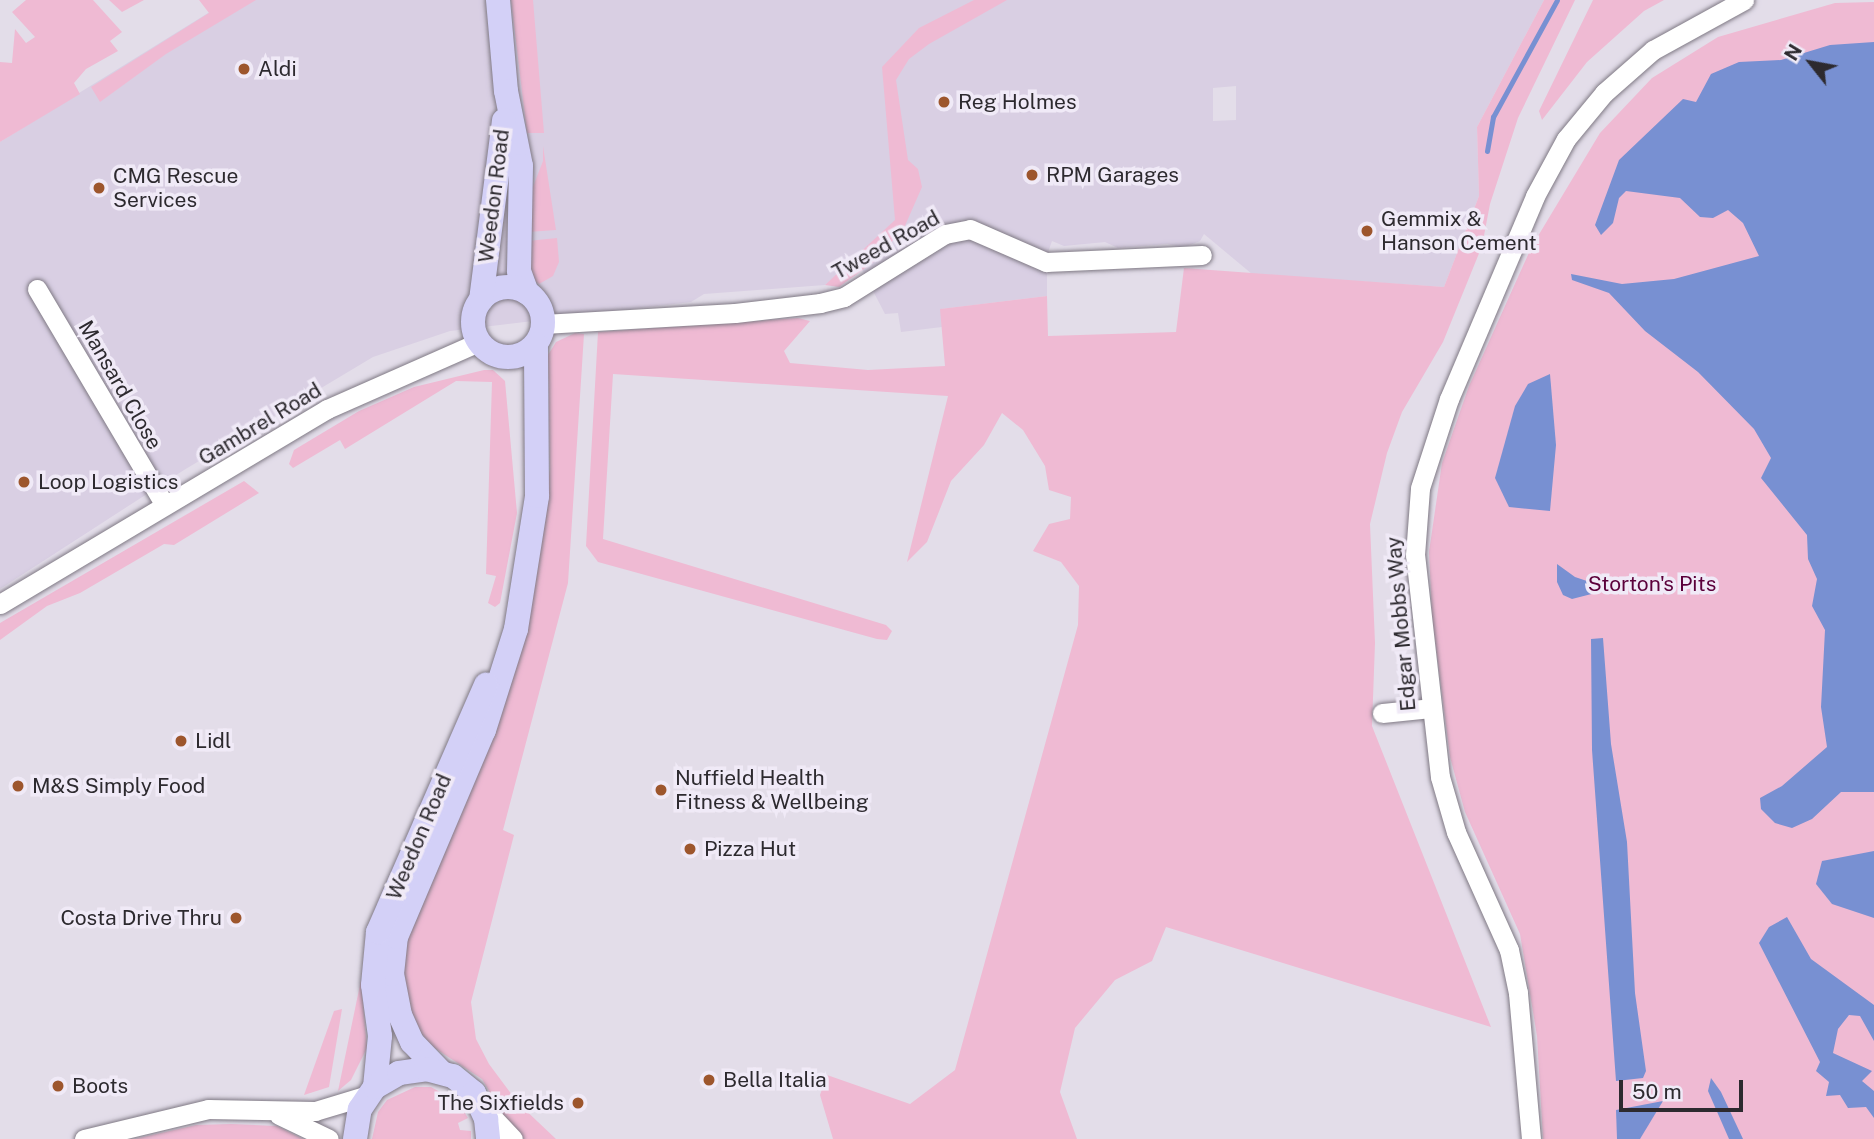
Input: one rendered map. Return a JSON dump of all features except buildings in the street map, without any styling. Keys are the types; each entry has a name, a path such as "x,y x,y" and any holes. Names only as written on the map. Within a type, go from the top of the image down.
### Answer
{"main road":[{"name":"Weedon Road","path":"498,0 506,91 521,166 519,271 527,293"},
{"name":"Weedon Road","path":"481,300 506,91"},
{"path":"498,289 527,293 540,309 539,334 527,352 505,358 479,342 473,321 481,300 498,289"},
{"name":"Weedon Road","path":"355,1139 360,1109 372,1091 380,1036 373,985 378,932 489,680 518,598 533,543 539,334"},
{"name":"Weedon Road","path":"505,358 524,384 537,426"},
{"name":"Weedon Road","path":"481,1105 464,1084 440,1071 412,1042 400,1015 391,974 396,937 484,730 516,629 518,598"},
{"path":"372,1091 399,1073 440,1071"},
{"path":"481,1105 488,1139"}],"street":[{"name":"Edgar Mobbs Way","path":"1531,1139 1514,968 1495,912 1447,807 1431,708 1415,555 1420,488 1439,423 1535,196 1566,139 1625,72 1682,30 1744,0"},
{"name":"Tweed Road","path":"539,334 820,303 844,297 945,234 970,229 1046,262 1202,255"},
{"name":"Mansard Close","path":"37,289 164,504"},
{"name":"Gambrel Road","path":"0,604 164,504 352,396 479,342"},
{"path":"1382,713 1431,708"},
{"path":"84,1139 208,1109 315,1111 372,1091"},
{"path":"481,1105 513,1139"},
{"path":"269,1111 328,1139"}],"shaded area":[{"path":"229,0 1544,0 1477,127 1479,196 1444,287 1252,274 1204,234 1200,241 1183,248 1168,244 1118,248 1105,242 1064,246 1052,241 1047,255 1047,296 941,309 942,327 901,332 898,313 885,314 857,260 825,285 704,294 691,302 450,331 373,357 184,470 0,589 0,142","holes":["1236,86 1236,120 1213,121 1213,88"]}],"green space":[{"path":"26,0 93,0 122,32 110,41 118,51 86,69 74,83 80,94 0,142 0,62 12,63 15,29 26,43 35,37 12,12"},
{"path":"109,0 144,0 122,12"},
{"path":"199,0 256,0 166,54 100,102 91,87 209,13"},
{"path":"511,0 533,0 544,133 527,133"},
{"path":"974,0 1007,0 929,44 909,59 896,80 908,160 918,169 922,187 904,228 875,261 839,287 825,285 895,220 882,67 919,28"},
{"path":"1544,0 1575,0 1518,118 1490,204 1482,246 1443,342 1402,412 1387,453 1370,524 1375,643 1372,726 1491,1027 1166,927 1152,961 1115,980 1075,1028 1060,1092 1077,1139 833,1139 820,1095 827,1075 910,1104 955,1070 1078,625 1079,586 1061,562 1033,551 1049,524 1070,519 1071,497 1049,490 1045,466 1023,430 1002,413 984,445 951,481 927,542 907,562 948,396 613,374 603,539 886,625 892,631 887,640 877,639 598,562 586,546 598,332 798,318 810,321 784,351 790,363 868,370 945,366 940,309 1047,296 1048,336 1176,332 1184,268 1444,287 1479,196 1477,127"},
{"path":"1593,0 1664,0 1644,11 1587,62 1542,120 1539,111"},
{"name":"Storton's Pits","path":"1874,2 1874,1139 1543,1139 1537,1036 1520,934 1465,812 1450,757 1432,616 1429,552 1442,463 1469,386 1532,246 1600,133 1652,78 1718,37 1835,3"},
{"path":"543,146 556,230 528,232 531,192 543,161"},
{"path":"557,238 559,262 553,276 539,284 528,276 528,241"},
{"path":"575,333 584,334 568,583 503,830 514,835 471,1002 476,1039 489,1064 518,1103 556,1139 524,1139 506,1120 482,1079 433,1047 408,1019 399,948 539,552 550,469 548,355 556,342"},
{"path":"493,370 505,381 517,513 500,603 495,607 488,603 496,576 486,574 492,382 456,381 345,449 340,440 293,468 289,464 294,450 359,411 414,387"},
{"path":"244,481 259,493 174,545 164,544 80,593 47,606 0,640 0,623"},
{"path":"361,980 367,1048 351,1080 338,1091"},
{"path":"342,1009 329,1087 304,1095 334,1011"},
{"path":"415,1087 431,1087 458,1102 468,1118 458,1123 460,1130 471,1131 471,1139 372,1139 378,1112 387,1100"},
{"path":"196,1125 277,1126 303,1139 134,1139"}],"water":[{"path":"1874,42 1874,792 1841,792 1812,819 1792,828 1775,823 1761,809 1760,798 1782,786 1827,747 1821,707 1825,630 1812,606 1817,579 1808,559 1807,535 1761,478 1771,458 1754,429 1698,372 1645,331 1609,293 1572,280 1571,274 1622,284 1674,279 1759,256 1743,223 1728,210 1713,218 1700,217 1680,198 1626,191 1619,198 1613,223 1601,235 1595,225 1619,160 1683,99 1696,102 1711,74 1739,62 1781,60 1830,45"},
{"path":"1550,374 1556,445 1550,511 1509,507 1495,478 1515,406 1528,384"},
{"path":"1557,564 1575,577 1611,589 1572,599 1563,595 1557,582"},
{"path":"1603,638 1611,744 1627,842 1635,993 1646,1071 1643,1078 1616,1081 1592,750 1591,639"},
{"path":"1874,851 1874,918 1832,904 1816,884 1822,861"},
{"path":"1787,917 1811,959 1874,1005 1874,1041 1860,1016 1849,1015 1838,1029 1833,1053 1872,1071 1862,1081 1874,1091 1874,1118 1866,1107 1848,1108 1840,1095 1826,1096 1829,1082 1816,1071 1820,1062 1759,943 1769,927"},
{"path":"1711,1078 1721,1092 1743,1139 1729,1139 1708,1091"},
{"path":"1663,1101 1640,1139 1617,1139 1616,1110"}],"waterway":[{"path":"1487,151 1493,117 1557,0"}],"place":[{"name":"Aldi","path":"244,69"},
{"name":"Reg Holmes","path":"944,102"},
{"name":"RPM Garages","path":"1032,175"},
{"name":"CMG Rescue Services","path":"99,188"},
{"name":"Gemmix & Hanson Cement","path":"1367,231"},
{"name":"Loop Logistics","path":"24,482"},
{"name":"Lidl","path":"181,741"},
{"name":"M&S Simply Food","path":"18,786"},
{"name":"Nuffield Health Fitness & Wellbeing","path":"661,790"},
{"name":"Pizza Hut","path":"690,849"},
{"name":"Costa Drive Thru","path":"236,918"},
{"name":"Bella Italia","path":"709,1080"},
{"name":"Boots","path":"58,1086"},
{"name":"The Sixfields","path":"578,1103"}]}
